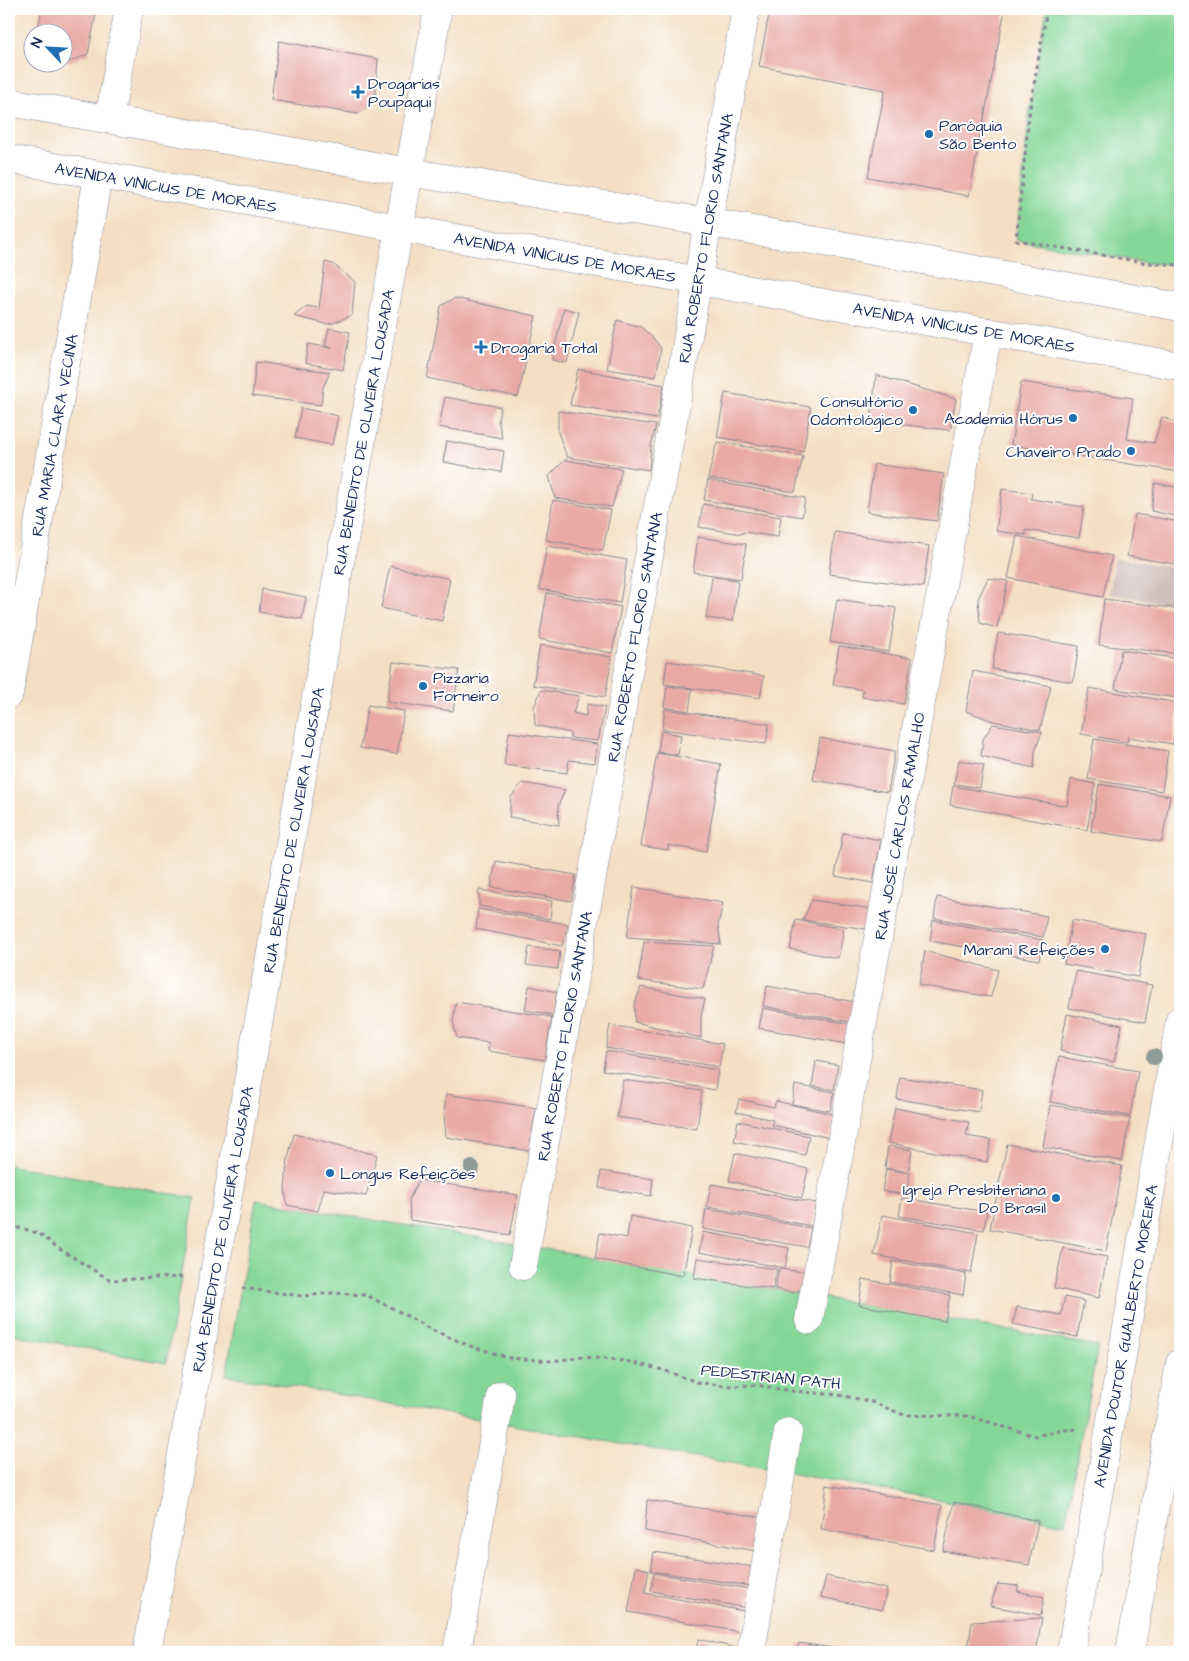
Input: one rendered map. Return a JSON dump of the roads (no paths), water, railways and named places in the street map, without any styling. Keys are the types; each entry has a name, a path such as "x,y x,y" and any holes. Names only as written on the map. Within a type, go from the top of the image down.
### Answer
{"street":[{"path":"110,119 129,9"},
{"name":"RUA BENEDITO DE OLIVEIRA LOUSADA","path":"147,1652 438,9"},
{"name":"RUA ROBERTO FLORIO SANTANA","path":"523,1266 746,9"},
{"path":"9,102 709,223 1180,307"},
{"name":"AVENIDA VINICIUS DE MORAES","path":"9,159 1180,366"},
{"name":"RUA MARIA CLARA VECINA","path":"9,694 98,176"},
{"name":"RUA JOSÉ CARLOS RAMALHO","path":"809,1320 988,332"},
{"name":"AVENIDA DOUTOR GUALBERTO MOREIRA","path":"1071,1652 1180,1020"},
{"path":"1130,1652 1180,1363"},
{"path":"457,1652 501,1395"},
{"path":"751,1652 788,1432"}],"place":[{"name":"Drogarias Poupaqui","path":"358,92"},
{"name":"Paróquia São Bento","path":"929,134"},
{"name":"Drogaria Total","path":"481,347"},
{"name":"Consultório Odontológico","path":"913,410"},
{"name":"Academia Hórus","path":"1073,418"},
{"name":"Chaveiro Prado","path":"1131,451"},
{"name":"Pizzaria Forneiro","path":"423,686"},
{"name":"Marani Refeições","path":"1105,949"},
{"name":"Longus Refeições","path":"330,1173"},
{"name":"Igreja Presbiteriana Do Brasil","path":"1056,1198"}]}
